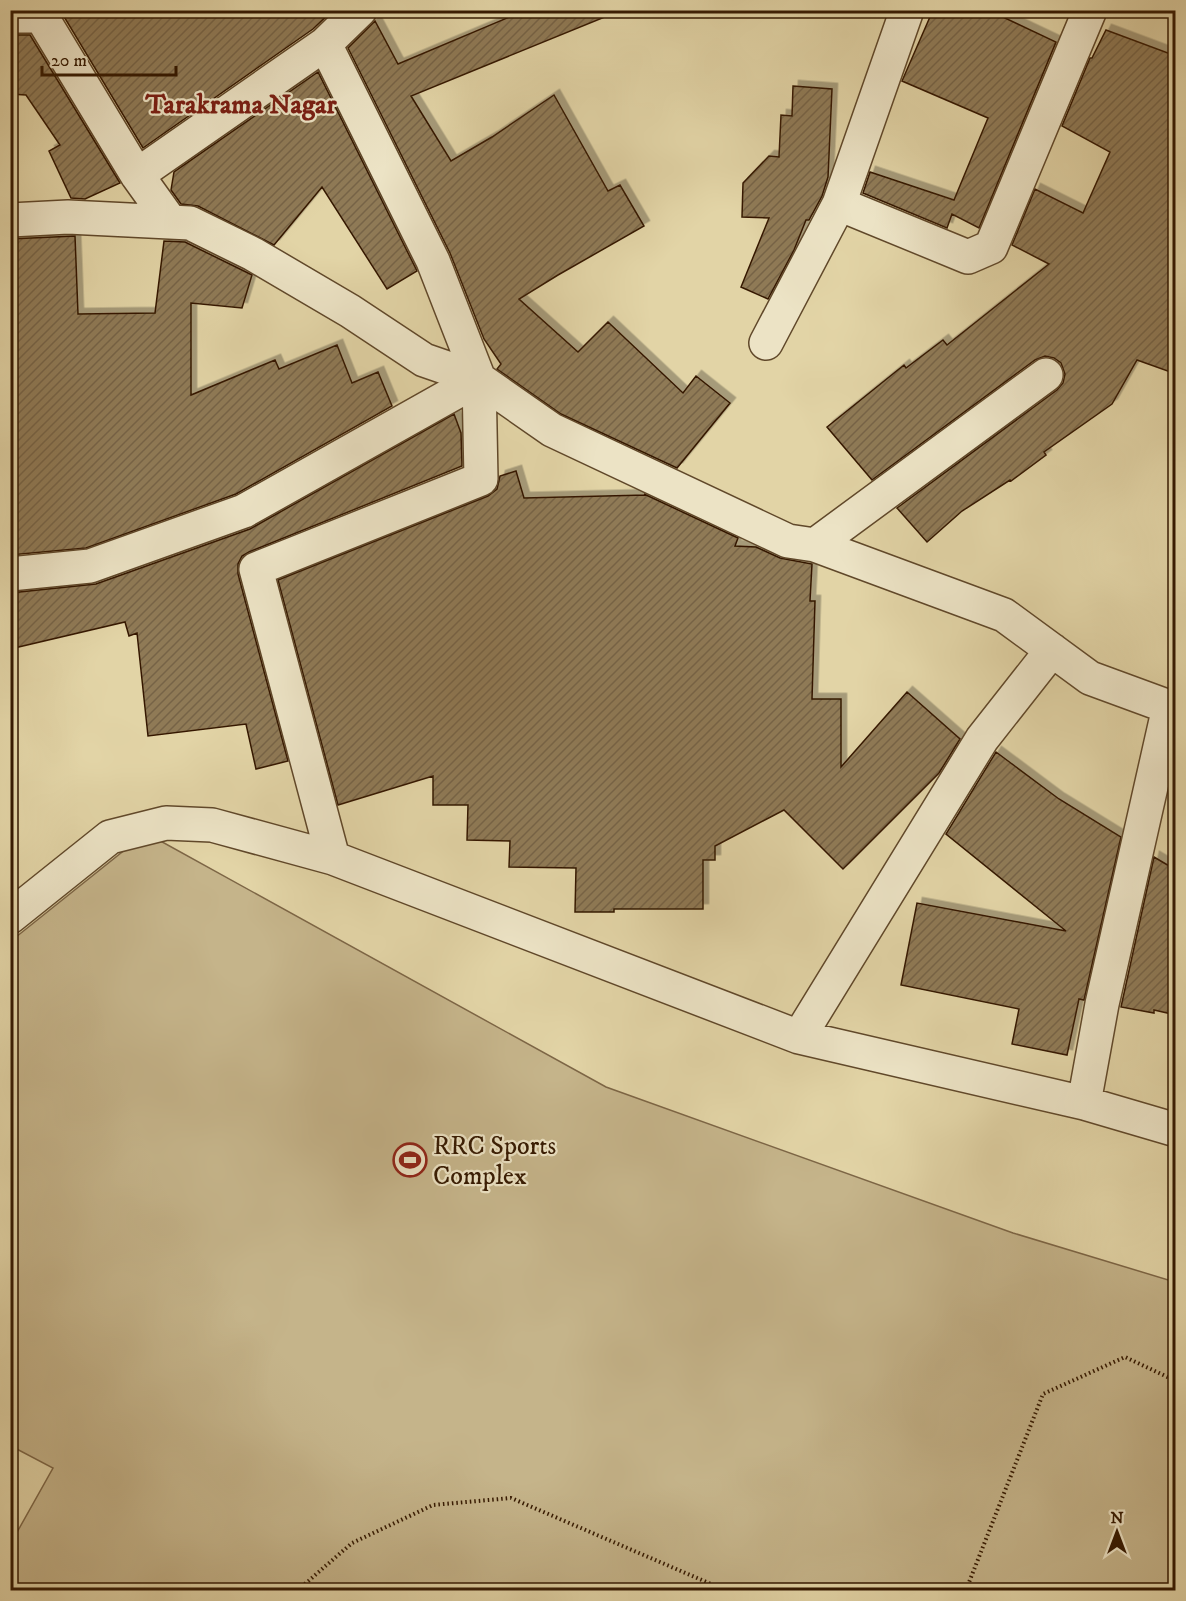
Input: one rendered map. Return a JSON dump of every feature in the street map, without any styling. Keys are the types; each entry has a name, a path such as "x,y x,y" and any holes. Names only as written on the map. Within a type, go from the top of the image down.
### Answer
{"street":[{"path":"137,175 325,44 360,10"},
{"path":"766,343 839,204 907,10"},
{"path":"839,204 968,257 991,247 1090,10"},
{"path":"10,16 41,16 137,175 170,222"},
{"path":"325,44 433,261 479,380 481,479 256,569 333,858"},
{"path":"10,220 68,217 190,223 253,254 350,311 424,360 479,380 552,430 788,541 814,545 1004,615 1090,678 1169,707 1102,1004 1084,1103"},
{"path":"814,545 1046,375"},
{"path":"10,574 90,566 244,511 479,380"},
{"path":"799,1037 982,739 1052,650"},
{"path":"10,916 110,837 166,823 212,825 333,858 799,1037 1084,1103 1176,1130"}],"path":[{"path":"966,1590 1043,1394 1125,1358 1176,1381"},
{"path":"298,1590 352,1544 433,1505 511,1498 725,1590"}],"shaded area":[{"name":"RRC Sports Complex","path":"146,833 606,1087 1013,1233 1175,1282 1175,1590 11,1590 11,1543 53,1468 11,1446 11,941"}],"building":[{"path":"60,10 332,11 313,29 143,148"},
{"path":"526,10 617,10 617,12 411,96 451,161 492,137 554,95 608,191 620,185 644,226 519,299 578,352 608,322 683,393 696,376 730,403 677,468 561,414 497,369 501,364 484,339 450,253 348,48 375,21 398,64"},
{"path":"933,10 988,10 1056,42 979,228 952,214 947,228 863,193 870,172 954,200 988,118 902,81"},
{"path":"1106,30 1176,56 1176,374 1137,360 1112,404 1044,452 1046,455 1011,481 962,511 927,542 897,508 1057,390 1063,383 1065,374 1061,363 1045,356 1035,360 872,480 827,427 904,365 906,368 943,340 947,345 1049,264 1012,245 1035,189 1083,213 1110,152 1062,126 1090,58"},
{"path":"10,35 30,35 120,183 85,199 71,198 49,151 60,145 26,95 10,94"},
{"path":"318,72 417,271 387,289 322,187 274,245 198,206 181,204 171,190 174,172"},
{"path":"793,86 832,89 828,177 822,196 809,220 806,220 794,250 768,299 741,287 769,218 742,217 743,183 769,156 779,157 781,115 792,116"},
{"path":"75,236 78,314 155,313 164,241 185,242 252,275 242,308 191,303 191,395 275,360 279,369 337,345 352,383 378,372 392,406 236,494 86,548 10,555 10,239"},
{"path":"454,414 461,433 462,466 249,552 242,556 238,564 238,574 288,761 256,769 246,724 148,736 137,633 129,636 125,622 10,649 10,593 96,584 250,529"},
{"path":"516,471 524,498 646,495 644,494 738,538 735,546 756,547 780,558 812,564 810,601 815,601 812,699 841,699 841,767 907,692 960,739 939,773 843,869 784,810 715,846 715,860 703,860 703,909 614,909 614,912 575,912 576,868 509,867 510,841 467,840 468,805 433,805 433,776 338,805 278,580 488,496 497,489 500,476"},
{"path":"996,752 1059,799 1121,837 1084,1000 1079,999 1067,1055 1012,1044 1019,1009 901,985 917,903 1066,931 946,834"},
{"path":"1154,857 1176,870 1176,1015 1121,1007"}],"place":[{"name":"RRC Sports Complex","path":"410,1160"}],"district":[{"name":"Tarakrama Nagar","path":"241,104"}]}
